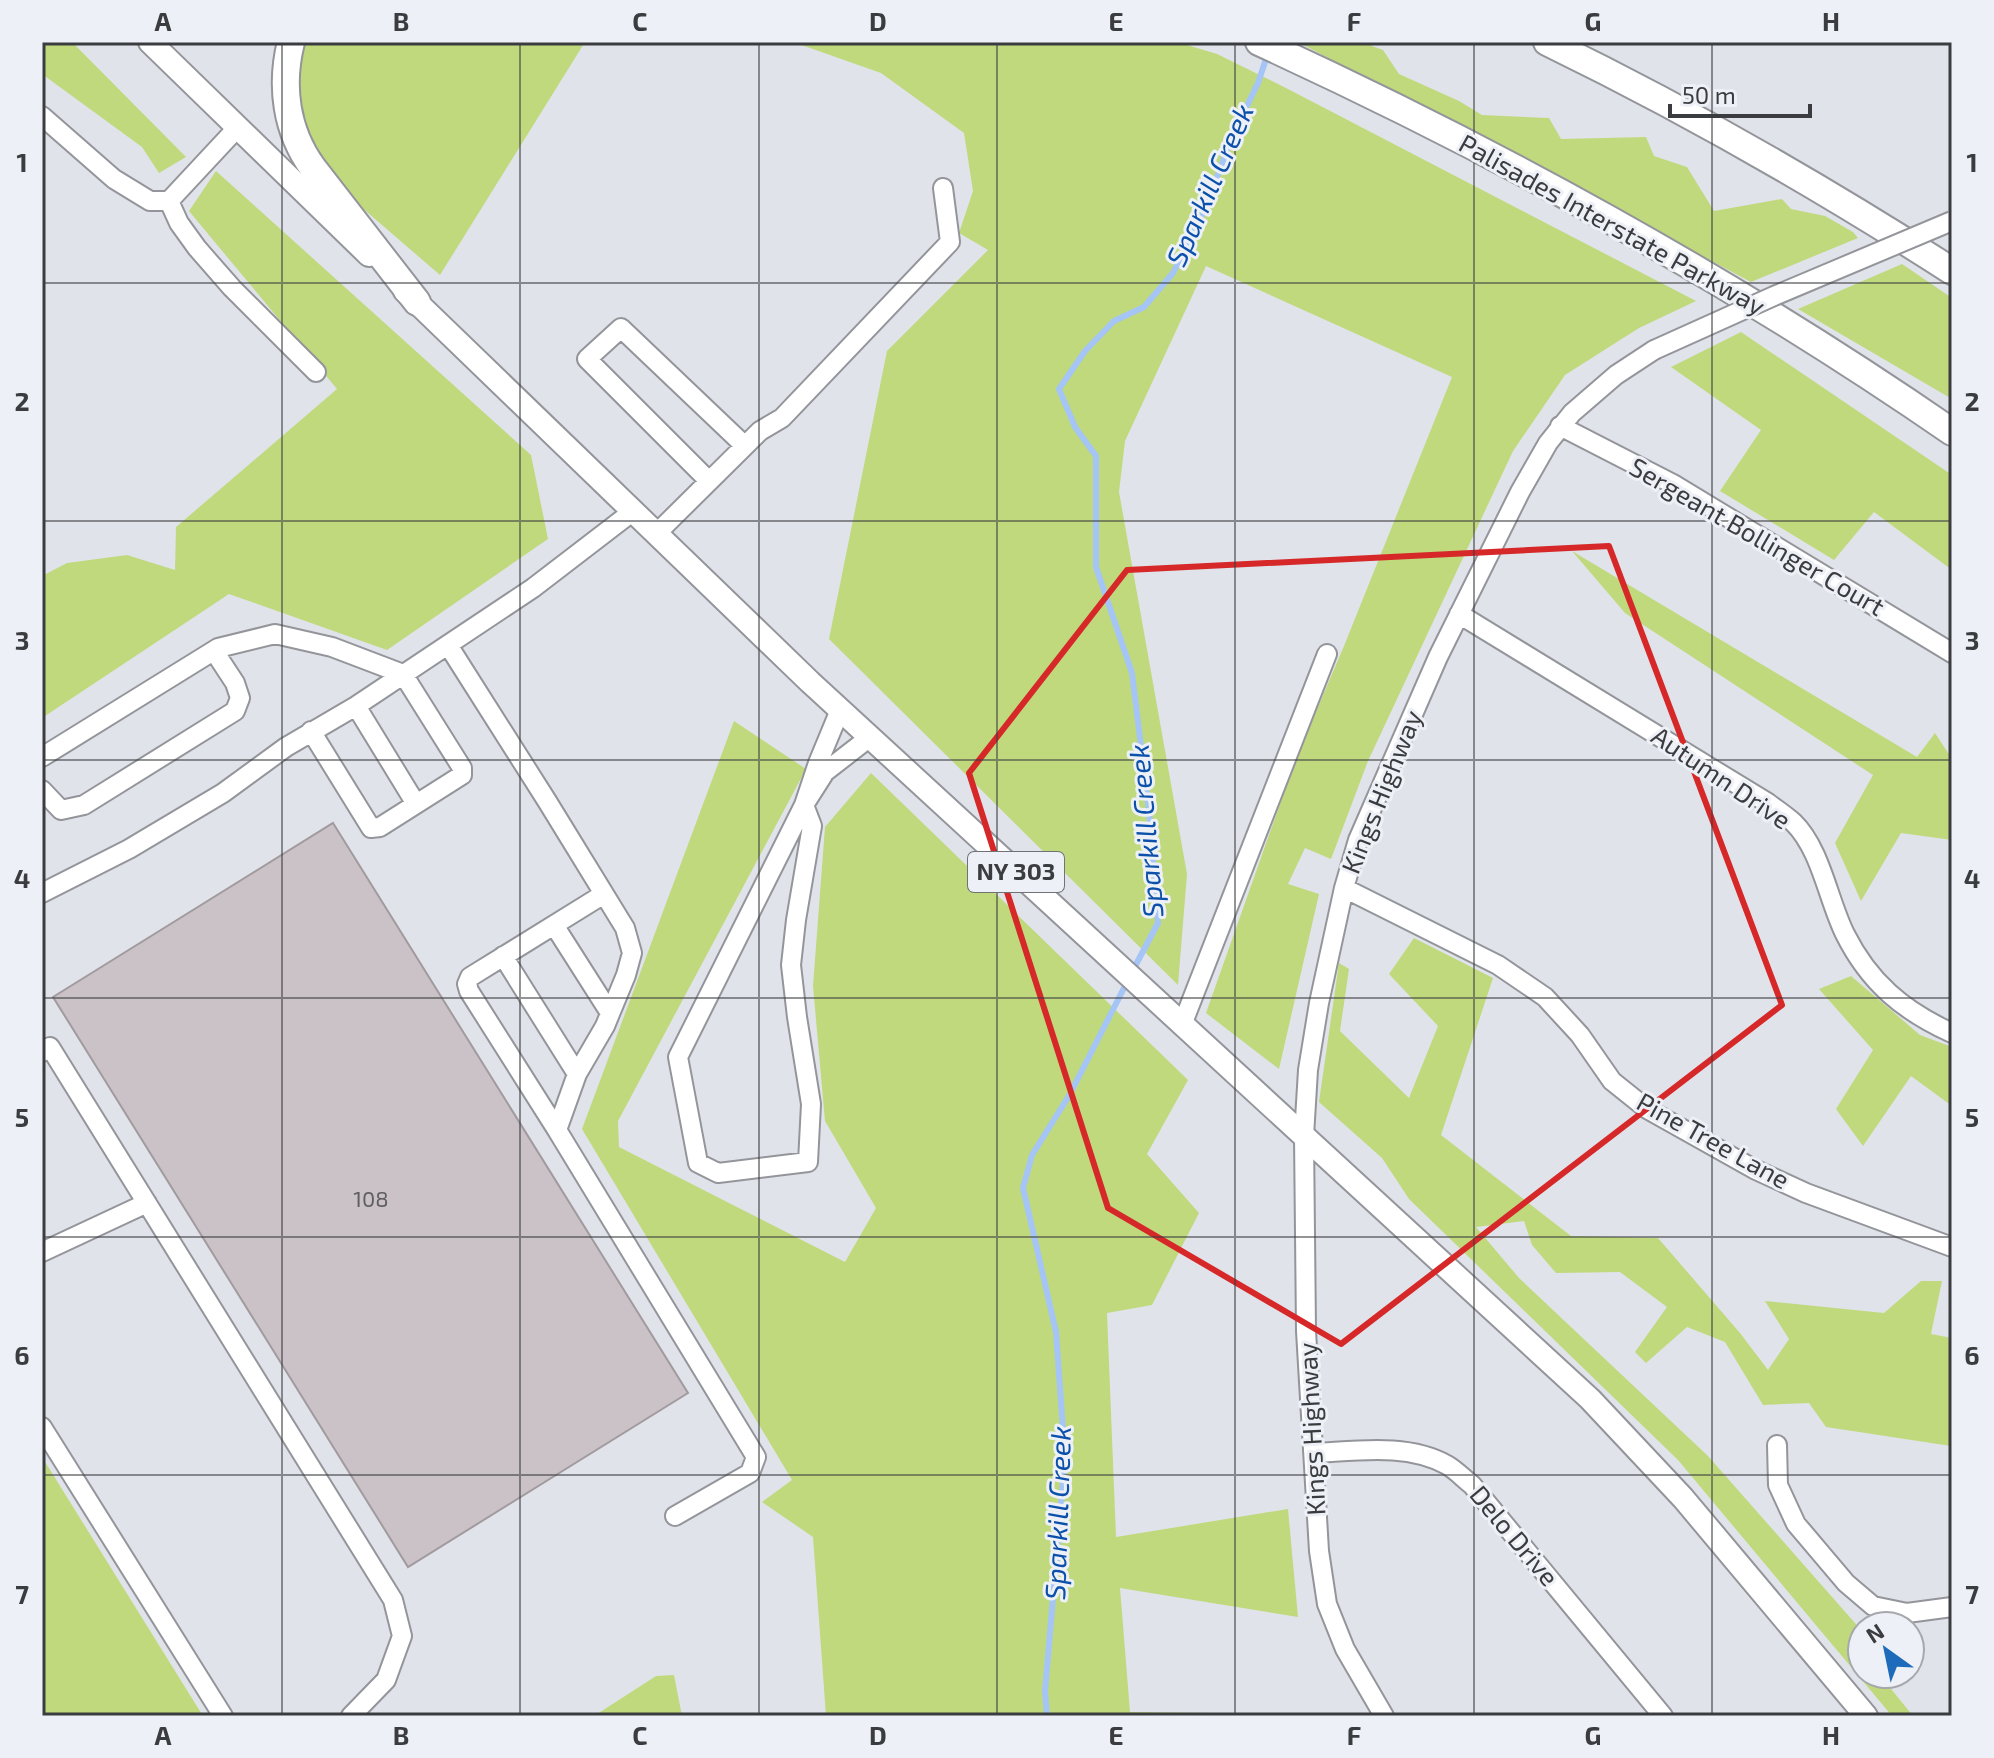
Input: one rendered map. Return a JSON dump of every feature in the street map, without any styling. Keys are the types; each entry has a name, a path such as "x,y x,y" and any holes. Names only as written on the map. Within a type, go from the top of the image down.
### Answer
{"highway":[{"path":"291,42 286,75 287,99 292,129 301,150 417,302"},
{"name":"Palisades Interstate Parkway","path":"1259,42 1476,147 1597,212 1715,279 1831,351 1952,432"},
{"path":"1547,42 1655,96 1775,162 1952,271"}],"main road":[{"name":"NY 303","path":"150,42 632,512 840,710 1614,1423 1676,1490 1866,1716"}],"street":[{"path":"42,116 114,179 150,201 169,201 238,127"},
{"path":"656,534 760,431 782,418 950,242 943,188"},
{"path":"169,201 179,223 197,248 232,288 316,372"},
{"name":"Kings Highway","path":"1384,1716 1345,1649 1327,1604 1319,1551 1306,1331 1304,1136 1308,1070 1344,888 1358,840 1459,614 1529,475 1548,443 1572,413 1605,383 1654,350 1952,221"},
{"path":"709,481 587,359 621,328 745,446"},
{"path":"1831,351 1952,423"},
{"name":"Sergeant Bollinger Court","path":"1560,426 1673,484 1952,653"},
{"path":"42,893 129,849 223,793 286,747 356,706 533,588 632,512"},
{"name":"Autumn Drive","path":"1459,614 1768,803 1795,823 1816,855 1844,933 1869,974 1905,1008 1952,1033"},
{"path":"42,757 214,651 275,634 332,647 403,674 462,768 462,775 380,827 371,828 311,731"},
{"path":"448,645 625,928 632,953 605,1026 577,1074 557,1130"},
{"path":"42,790 61,810 84,805 235,711 240,698 235,683 214,651"},
{"path":"1182,1025 1327,654"},
{"path":"356,706 416,804"},
{"path":"840,710 804,805 812,826 791,965 811,1104 808,1162 718,1173 698,1163 678,1057 804,805 825,772 870,737"},
{"name":"Pine Tree Lane","path":"1344,888 1498,965 1545,997 1580,1035 1612,1081 1647,1109 1754,1169 1793,1187 1952,1247"},
{"path":"604,894 470,977 467,984 756,1457 750,1473 675,1516"},
{"path":"554,925 610,1013"},
{"path":"503,956 577,1074"},
{"path":"42,1052 50,1047 393,1600 402,1636 386,1680 351,1716"},
{"path":"42,1252 147,1203"},
{"path":"42,1427 223,1716"},
{"path":"1777,1445 1778,1485 1796,1524 1846,1583 1873,1606 1907,1613 1952,1607"},
{"name":"Delo Drive","path":"1314,1453 1418,1453 1447,1465 1472,1485 1663,1716"}],"highlighted area":[{"path":"1609,546 1782,1005 1341,1344 1108,1208 969,773 1127,570"}],"green space":[{"path":"42,42 72,42 186,157 159,173 142,147 42,74"},
{"path":"301,42 585,42 440,275 353,200 320,165 302,127 295,69"},
{"path":"793,42 1090,42 1096,45 1106,42 1177,42 1217,54 1286,88 1696,301 1639,328 1565,375 1513,451 1368,761 1331,859 1305,848 1288,884 1319,894 1279,1069 1206,1013 1297,756 1452,377 1206,266 1125,441 1119,492 1187,874 1178,985 829,639 887,351 988,250 959,233 973,191 964,133 881,73"},
{"path":"1298,42 1370,42 1383,50 1399,74 1482,115 1549,118 1561,139 1646,137 1654,156 1687,167 1714,211 1782,199 1791,209 1825,216 1858,238 1751,282"},
{"path":"216,171 531,455 548,539 387,650 229,594 42,718 42,576 67,563 127,555 175,570 176,527 337,389 189,211"},
{"path":"1902,264 1952,298 1952,399 1798,309"},
{"path":"1741,332 1952,475 1952,570 1874,512 1834,560 1720,491 1761,430 1671,367"},
{"path":"1572,551 1917,757 1935,733 1952,759 1952,840 1901,833 1861,901 1835,843 1873,775 1625,613"},
{"path":"734,721 806,769 618,1121 619,1147 845,1262 876,1208 825,1121 813,986 825,827 871,773 1188,1080 1147,1154 1199,1213 1152,1305 1107,1313 1116,1537 1288,1509 1298,1617 1120,1588 1130,1712 1231,1716 826,1716 813,1537 762,1502 792,1480 582,1129"},
{"path":"1414,938 1493,978 1441,1135 1571,1236 1658,1238 1768,1370 1789,1339 1765,1301 1884,1313 1921,1281 1942,1281 1931,1334 1952,1338 1952,1459 1951,1446 1826,1427 1809,1403 1763,1405 1725,1342 1687,1327 1646,1363 1635,1352 1667,1307 1620,1272 1556,1273 1532,1245 1524,1221 1476,1227 1519,1278 1708,1456 1846,1613 1846,1661 1678,1460 1409,1199 1382,1158 1319,1102 1339,963 1349,969 1340,1031 1409,1098 1438,1026 1389,974"},
{"path":"1851,976 1920,1035 1952,1047 1952,1106 1911,1076 1863,1146 1836,1109 1873,1050 1819,989"},
{"path":"42,1457 203,1716 42,1716"},
{"path":"674,1675 682,1716 594,1716 656,1676"},
{"path":"1870,1690 1892,1690 1913,1716 1892,1716"}],"building":[{"path":"333,823 688,1393 408,1567 53,997"}],"waterway":[{"name":"Sparkill Creek","path":"1132,972 1158,923 1149,812 1132,673 1096,567 1096,456 1075,427 1059,389 1085,351 1114,321 1144,307 1173,273 1206,207 1268,53"},
{"name":"Sparkill Creek","path":"1047,1716 1045,1691 1065,1458 1056,1332 1023,1188 1032,1155 1070,1094 1127,982"}]}
